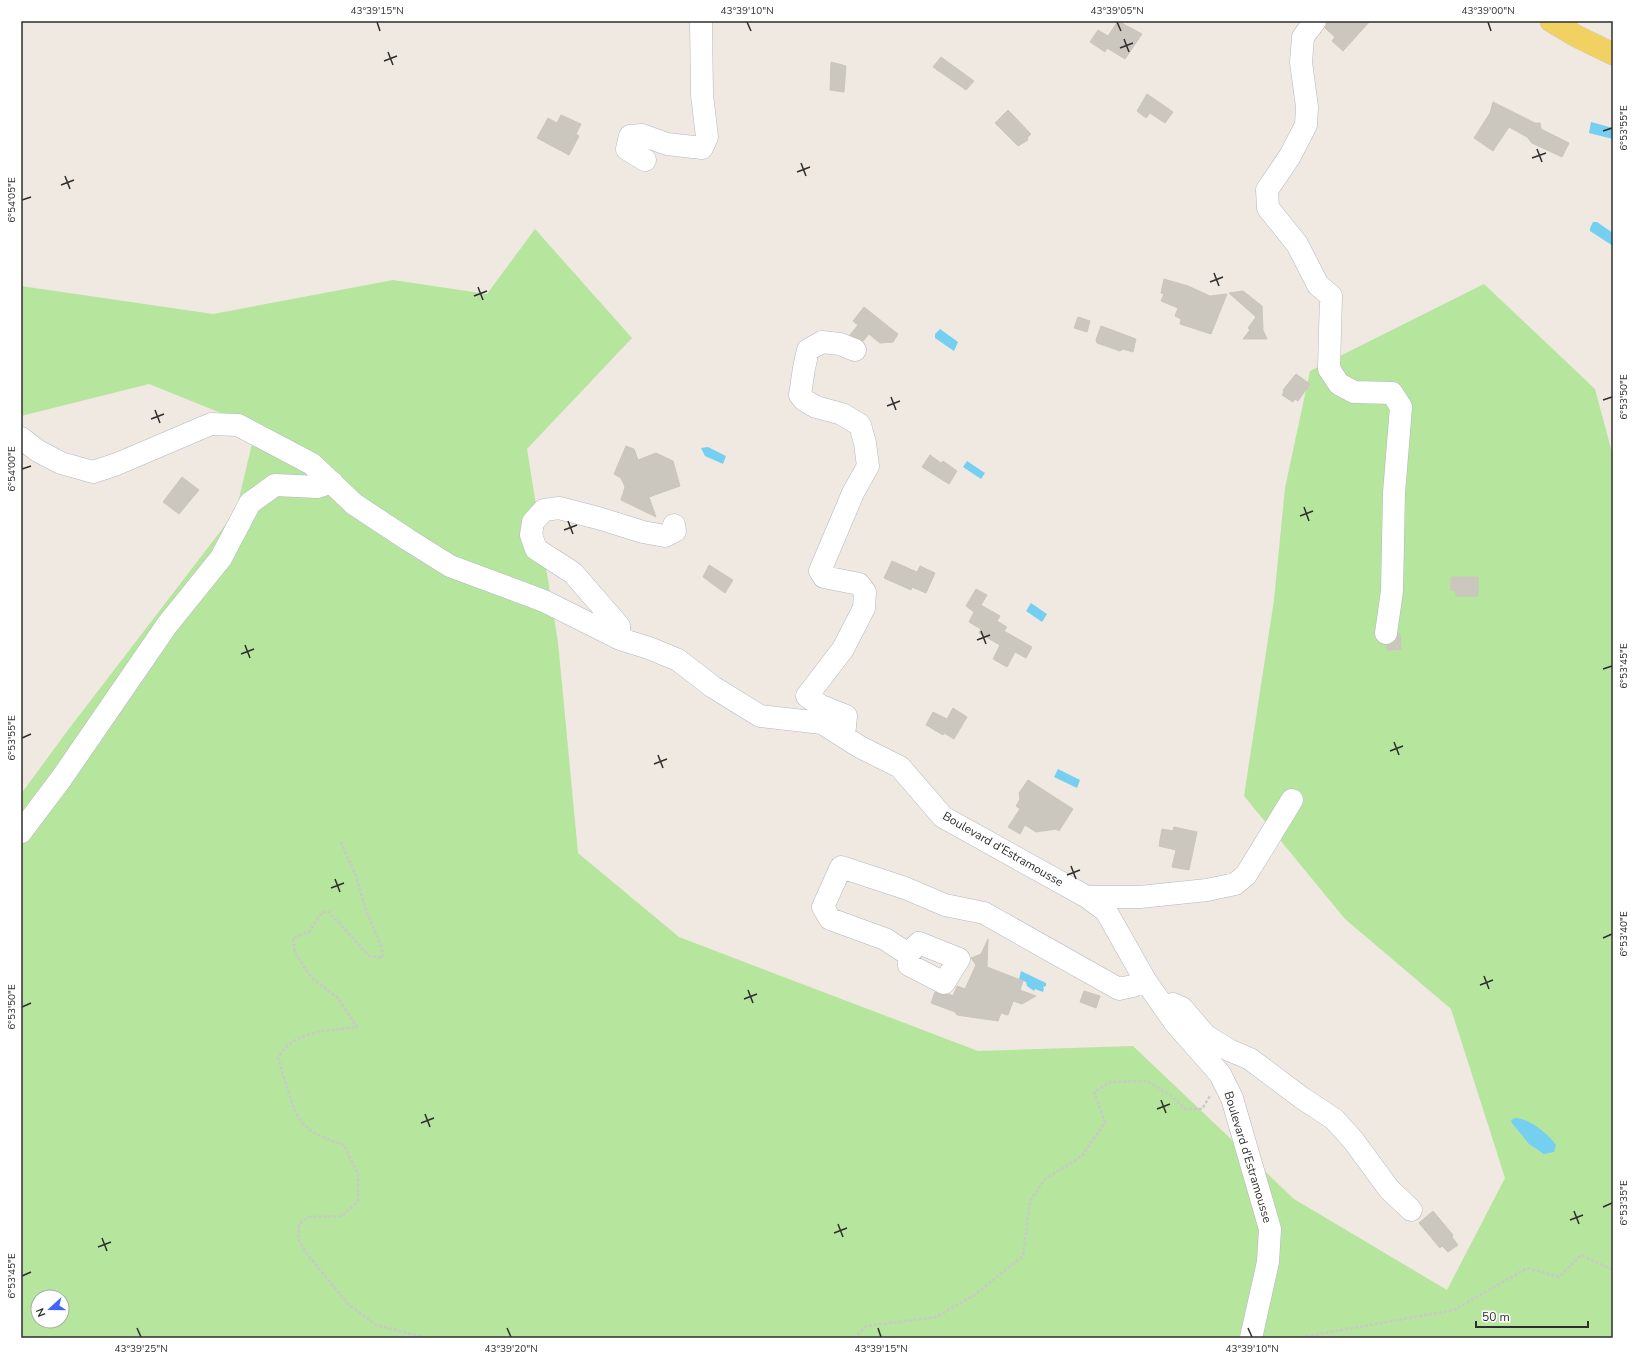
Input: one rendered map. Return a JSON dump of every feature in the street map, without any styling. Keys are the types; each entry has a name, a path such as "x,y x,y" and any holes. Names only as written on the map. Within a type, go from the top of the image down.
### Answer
{"main road":[{"path":"1551,21 1576,36 1613,54"}],"street":[{"path":"645,160 627,149 630,136 642,135 667,144 702,148 707,137 702,95 701,21"},
{"path":"1315,21 1303,37 1301,62 1307,107 1306,125 1290,156 1267,190 1268,208 1297,244 1318,285 1331,296 1328,369 1339,384 1354,392 1392,393 1401,408 1394,493 1392,591 1386,633"},
{"path":"844,736 846,716 821,706 807,696 843,649 864,608 865,592 859,584 824,577 820,571 853,493 868,466 865,443 860,425 842,414 816,407 804,400 800,395 808,350 822,342 840,344 855,350"},
{"name":"Boulevard d'Estramousse","path":"21,438 38,452 61,463 93,472 116,464 211,424 238,425 312,464 354,504 450,566 544,601 620,639 649,648 678,660 713,686 760,716 822,723 860,747 900,767 943,817 1087,897 1106,912 1145,980 1174,1024 1220,1074 1232,1098 1270,1229 1268,1262 1251,1338"},
{"path":"21,832 61,778 167,625 221,558 250,503 275,485 317,487 332,482"},
{"path":"620,639 619,626 573,573 536,549 531,535 533,522 544,510 559,508 643,532 665,536 675,531 674,525"},
{"path":"1087,897 1140,897 1206,890 1235,884 1246,875 1292,800"},
{"path":"908,954 885,940 830,919 823,907 841,867 905,888 945,905 984,913 1119,989 1133,986 1145,980"},
{"path":"1163,1006 1173,1004 1182,1008 1206,1036 1229,1050 1250,1059 1302,1098 1334,1118 1353,1140 1389,1189 1411,1210"}],"path":[{"path":"341,842 356,876 366,910 382,948 382,958 369,956 329,912 322,912 309,932 294,938 295,953 312,978 338,998 357,1027 304,1035 283,1048 278,1058 294,1107 302,1122 321,1137 344,1145 358,1174 358,1201 342,1216 309,1217 299,1224 298,1239 307,1254 348,1304 376,1324 427,1338"},
{"path":"854,1338 866,1326 936,1317 972,1296 1023,1256 1030,1201 1045,1179 1082,1156 1105,1122 1094,1092 1110,1082 1147,1081 1173,1097 1185,1109 1202,1109 1212,1094 1232,1098"},
{"path":"1296,1338 1454,1310 1527,1268 1559,1277 1581,1255 1613,1270"}],"green space":[{"path":"535,229 632,338 527,449 558,642 578,853 679,937 978,1051 1133,1046 1294,1199 1447,1290 1505,1178 1451,1009 1345,919 1244,796 1274,600 1285,488 1310,371 1484,284 1595,389 1613,456 1613,1338 21,1338 21,794 68,730 236,511 256,427 149,384 21,416 21,286 213,314 393,280 487,294"}],"water":[{"path":"1591,122 1613,128 1613,139 1589,133"},
{"path":"1593,222 1597,222 1613,233 1613,246 1590,231"},
{"path":"940,329 958,342 954,351 935,338 935,334"},
{"path":"708,447 726,456 723,464 705,456 701,448"},
{"path":"967,461 985,473 981,479 963,467"},
{"path":"1031,603 1047,614 1042,622 1026,611"},
{"path":"1058,769 1080,780 1077,788 1054,777"},
{"path":"1021,971 1046,983 1046,986 1043,987 1043,992 1035,989 1034,991 1027,986 1026,982 1019,979"},
{"path":"1515,1118 1526,1120 1544,1132 1556,1145 1554,1152 1544,1154 1529,1144 1512,1123 1511,1120"}],"building":[{"path":"1118,21 1142,34 1125,59 1107,48 1105,52 1090,42 1098,30 1108,36"},
{"path":"1327,21 1370,21 1343,51 1332,41 1335,37 1325,28"},
{"path":"941,57 974,81 966,90 933,67"},
{"path":"831,62 846,66 844,92 830,90"},
{"path":"1147,94 1173,112 1165,123 1150,113 1146,118 1137,111"},
{"path":"1493,102 1535,123 1540,123 1541,129 1569,143 1562,157 1532,143 1527,137 1509,127 1493,151 1474,138 1490,113"},
{"path":"1008,110 1031,134 1027,138 1028,140 1018,146 995,123"},
{"path":"561,115 581,124 576,134 579,136 569,155 537,138 548,118 557,123"},
{"path":"1164,279 1188,286 1210,296 1227,294 1211,334 1180,324 1181,319 1175,316 1178,308 1161,301 1164,294 1161,293"},
{"path":"1243,291 1262,306 1263,330 1267,339 1243,339 1250,330 1248,328 1256,317 1229,293"},
{"path":"864,307 898,334 893,342 880,343 869,334 863,341 850,335 858,325 853,321"},
{"path":"1078,317 1090,321 1087,332 1074,328"},
{"path":"1101,326 1136,339 1133,352 1123,349 1120,351 1097,343 1096,340"},
{"path":"1296,374 1310,384 1298,401 1295,399 1293,402 1282,395 1284,392 1283,390"},
{"path":"626,446 634,449 638,460 656,453 673,461 680,486 649,497 656,517 621,500 625,487 621,478 614,474"},
{"path":"930,455 941,463 943,461 957,471 949,484 922,467"},
{"path":"182,477 199,490 179,514 163,502"},
{"path":"892,561 917,572 920,566 935,573 926,593 912,587 911,590 884,578"},
{"path":"709,565 733,580 725,593 703,577"},
{"path":"1451,577 1478,577 1478,596 1456,596 1456,591 1451,590"},
{"path":"976,589 987,595 981,605 1000,616 997,621 1007,627 1004,631 1032,647 1026,658 1015,652 1007,667 993,659 1000,645 979,633 981,629 969,622 974,612 966,606"},
{"path":"1398,634 1400,634 1401,649 1387,650 1387,645 1396,641"},
{"path":"953,708 967,717 954,739 944,733 943,735 926,725 933,712 947,719"},
{"path":"1028,780 1073,809 1059,831 1056,829 1036,832 1025,825 1020,834 1008,827 1020,809 1016,806 1020,799 1019,793"},
{"path":"1174,827 1197,832 1189,870 1172,867 1176,850 1159,846 1162,829 1173,831"},
{"path":"988,939 987,967 1023,981 1020,990 1036,996 1022,1004 1013,1001 1008,1015 1001,1013 998,1021 957,1015 955,1012 931,1003 935,992 953,996 957,986 965,989 976,965 971,958 981,954"},
{"path":"1084,991 1100,996 1096,1008 1080,1002"},
{"path":"1433,1211 1453,1235 1452,1237 1458,1245 1448,1252 1442,1246 1440,1248 1419,1223"}]}
